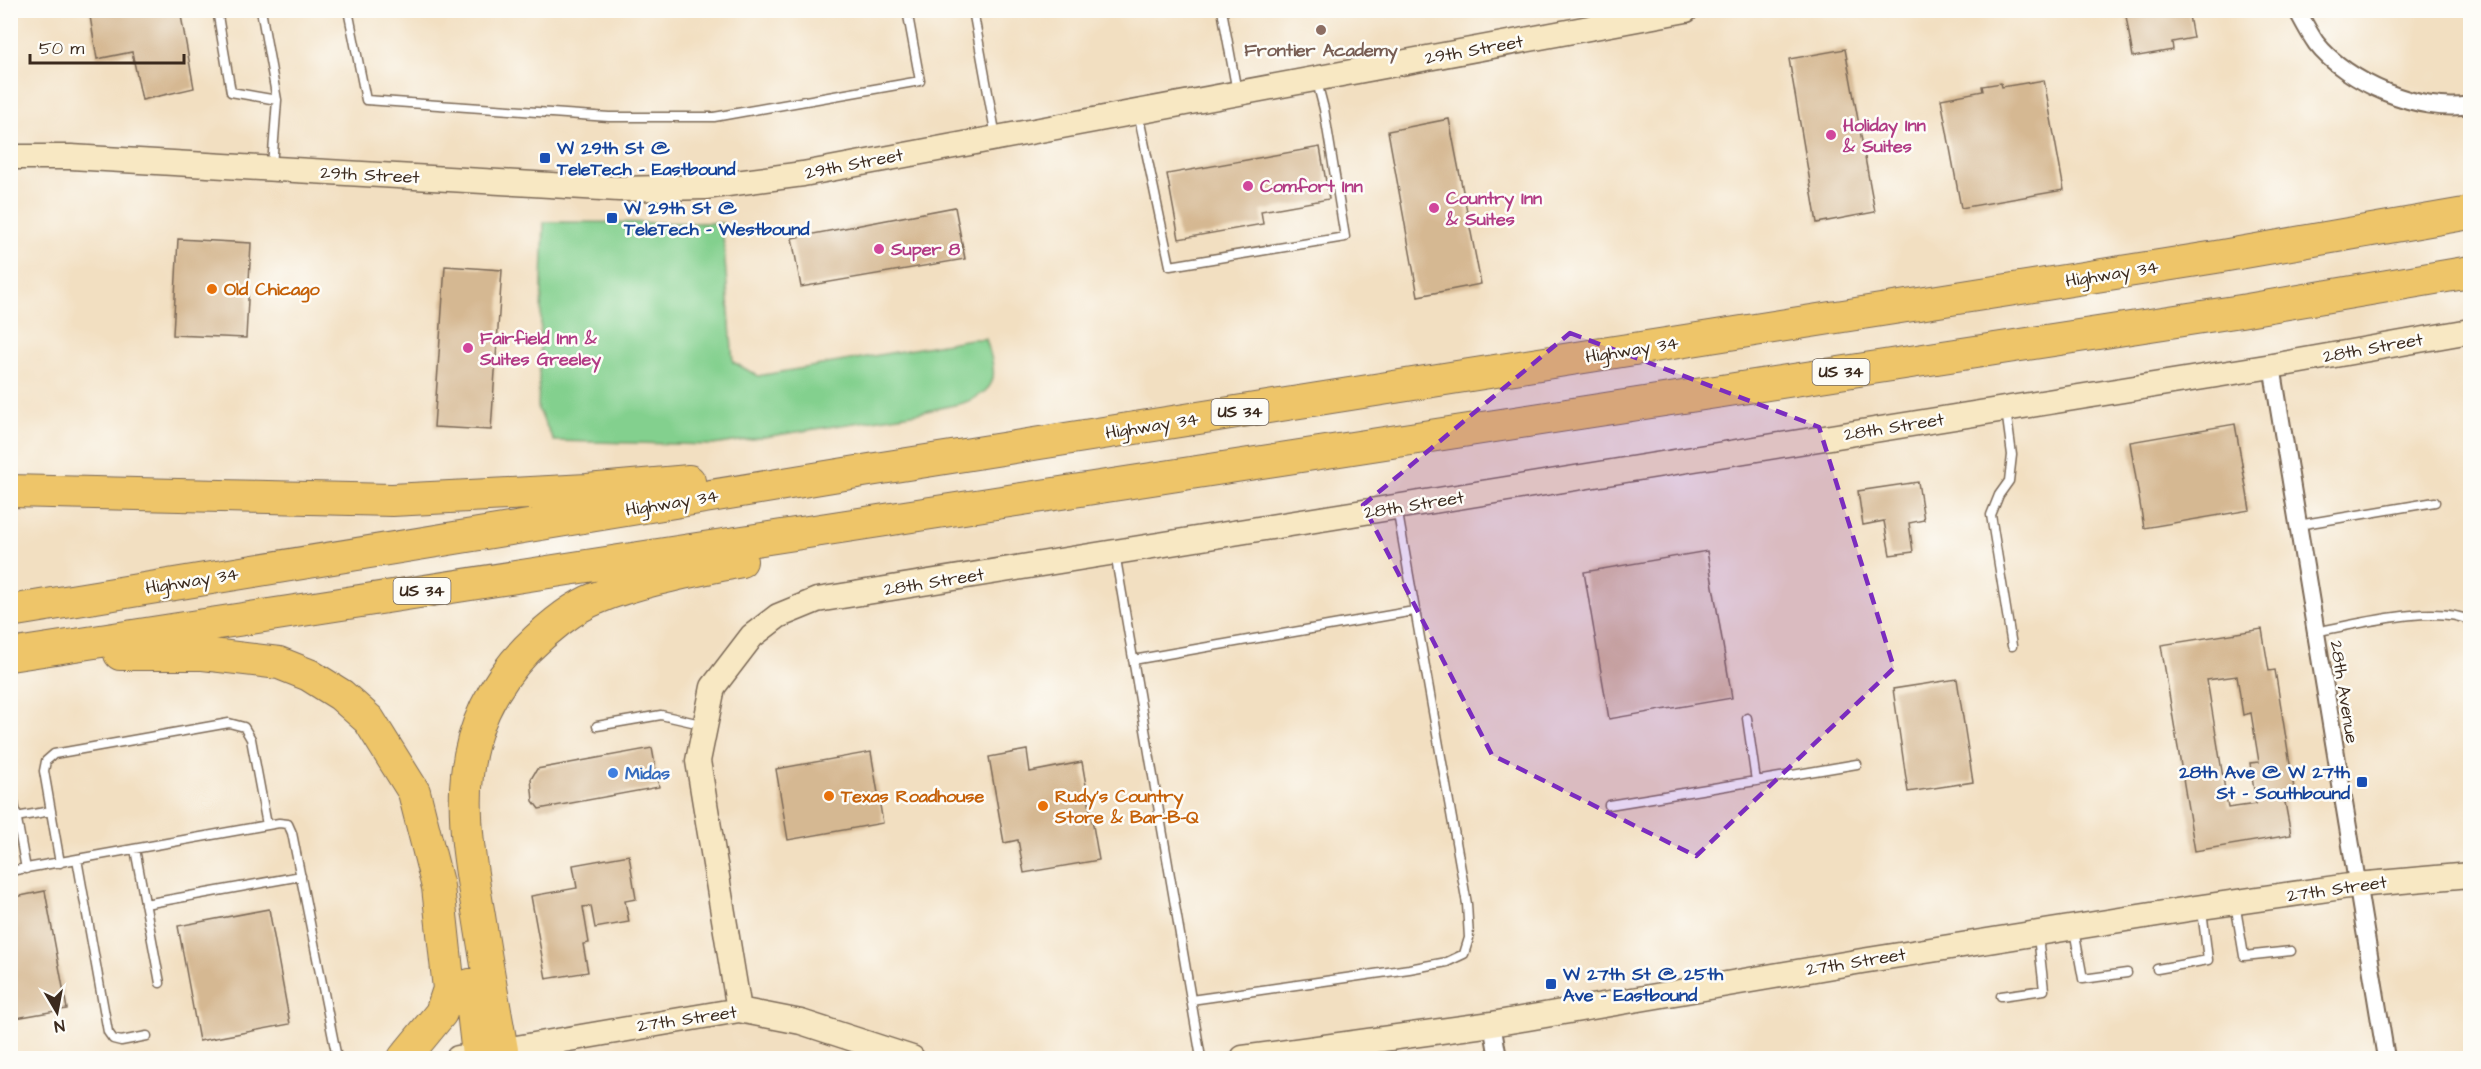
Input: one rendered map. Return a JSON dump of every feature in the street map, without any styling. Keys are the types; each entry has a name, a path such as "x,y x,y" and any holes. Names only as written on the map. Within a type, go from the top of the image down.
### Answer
{"highway":[{"name":"Highway 34","path":"10,611 863,471 2216,258 2470,213"},
{"name":"US 34","path":"15,654 2206,316 2470,272"},
{"path":"10,491 392,500 587,490 777,473 863,471"},
{"path":"479,1055 464,796 471,752 494,689 511,666 533,643 556,623 596,598 715,566 789,552 834,527"},
{"path":"15,654 203,654 279,663 309,675 341,695 369,720 414,792 438,887 449,989 441,1013 404,1059"},
{"path":"438,887 455,922 462,946 479,1055"}],"street":[{"name":"29th Street","path":"10,157 71,157 619,189 705,187 803,174 1686,10"},
{"path":"2297,10 2316,43 2338,64 2364,80 2397,97 2431,105 2459,107 2470,105"},
{"name":"28th Street","path":"739,1010 698,761 713,687 752,636 778,616 817,600 1397,508 2470,332"},
{"name":"28th Avenue","path":"2272,366 2386,1059"},
{"name":"27th Street","path":"1243,1059 1360,1050 1492,1024 2074,927 2356,885 2470,875"},
{"name":"27th Street","path":"479,1055 739,1010 801,1022 912,1059"},
{"path":"1492,1024 1498,1059"}],"lane":[{"path":"217,10 231,92 277,100"},
{"path":"261,10 277,100 272,169"},
{"path":"348,10 366,100 609,117 705,117 920,81 907,10"},
{"path":"973,10 996,137"},
{"path":"1222,10 1237,93"},
{"path":"1138,111 1170,266 1345,237 1324,109 1316,78"},
{"path":"2006,409 2012,455 2009,481 1991,515 2012,646"},
{"path":"2298,525 2435,502"},
{"path":"1191,999 1409,969 1447,962 1464,954 1469,938 1467,904 1397,508"},
{"path":"1114,553 1201,1059"},
{"path":"1133,660 1414,611"},
{"path":"2315,632 2407,616 2436,614 2461,616 2470,621"},
{"path":"597,726 661,715 705,725"},
{"path":"1747,718 1756,781"},
{"path":"60,862 44,771 46,761 54,754 229,723 244,727 251,739 267,825"},
{"path":"1609,805 1857,764"},
{"path":"10,781 26,869"},
{"path":"16,817 51,811"},
{"path":"10,871 267,825 288,824 301,876 337,1059"},
{"path":"135,849 160,983"},
{"path":"77,859 108,1032 113,1039 121,1041 147,1036"},
{"path":"145,904 301,876"},
{"path":"2235,903 2244,956 2291,951"},
{"path":"2157,969 2208,960 2202,907"},
{"path":"2074,927 2083,979 2127,973"},
{"path":"2001,996 2044,990 2037,933"},
{"path":"36,1059 46,1057 55,1059"}],"highlighted area":[{"path":"1570,333 1819,427 1894,668 1696,856 1492,755 1363,505"}],"green space":[{"path":"544,222 722,223 733,362 758,376 971,339 986,339 992,361 993,378 990,386 984,392 963,403 918,413 713,445 554,441 538,409"}],"building":[{"path":"89,10 180,10 194,88 142,100 132,52 97,59"},
{"path":"2125,10 2188,10 2193,38 2172,42 2173,50 2133,57"},
{"name":"Holiday Inn & Suites","path":"1845,49 1875,212 1817,223 1789,59"},
{"path":"2044,80 2064,190 1961,208 1941,99 1983,91 1982,86 2001,83 2002,87"},
{"name":"Country Inn & Suites","path":"1449,119 1481,284 1418,296 1388,131"},
{"name":"Comfort Inn","path":"1320,147 1329,199 1261,211 1263,224 1179,239 1167,174"},
{"name":"Super 8","path":"955,207 965,259 801,287 792,238"},
{"name":"Old Chicago","path":"178,239 251,243 246,338 173,335"},
{"name":"Fairfield Inn & Suites Greeley","path":"445,266 502,270 491,430 434,427"},
{"path":"2235,424 2250,510 2144,528 2130,442"},
{"path":"1918,482 1924,520 1909,523 1913,552 1890,555 1884,521 1863,525 1858,491"},
{"path":"1707,551 1732,698 1609,719 1584,572"},
{"path":"2262,629 2269,671 2275,670 2295,795 2284,797 2291,835 2195,851 2161,645","holes":["2237,676 2243,715 2251,713 2259,762 2250,763 2256,804 2228,808 2207,680"]},
{"path":"1957,679 1973,782 1908,792 1893,689"},
{"path":"652,748 659,787 539,809 533,801 531,779 537,769"},
{"name":"Rudy's Country Store & Bar-B-Q","path":"1027,750 1030,772 1082,762 1099,860 1024,873 1018,840 1004,843 989,757"},
{"name":"Texas Roadhouse","path":"871,752 883,823 788,840 776,769"},
{"path":"629,855 636,899 625,901 629,922 595,928 591,906 583,907 589,943 583,944 588,972 546,979 531,896 577,888 573,865"},
{"path":"45,891 67,1009 10,1019 10,898"},
{"path":"269,909 290,1024 199,1041 178,926"}],"place":[{"name":"Frontier Academy","path":"1321,30"},
{"name":"Holiday Inn & Suites","path":"1831,135"},
{"name":"W 29th St @ TeleTech - Eastbound","path":"545,158"},
{"name":"Comfort Inn","path":"1248,186"},
{"name":"Country Inn & Suites","path":"1434,208"},
{"name":"W 29th St @ TeleTech - Westbound","path":"612,218"},
{"name":"Super 8","path":"879,249"},
{"name":"Old Chicago","path":"212,289"},
{"name":"Fairfield Inn & Suites Greeley","path":"468,348"},
{"name":"Midas","path":"613,773"},
{"name":"28th Ave @ W 27th St - Southbound","path":"2362,782"},
{"name":"Texas Roadhouse","path":"829,796"},
{"name":"Rudy's Country Store & Bar-B-Q","path":"1043,806"},
{"name":"W 27th St @ 25th Ave - Eastbound","path":"1551,984"}]}
